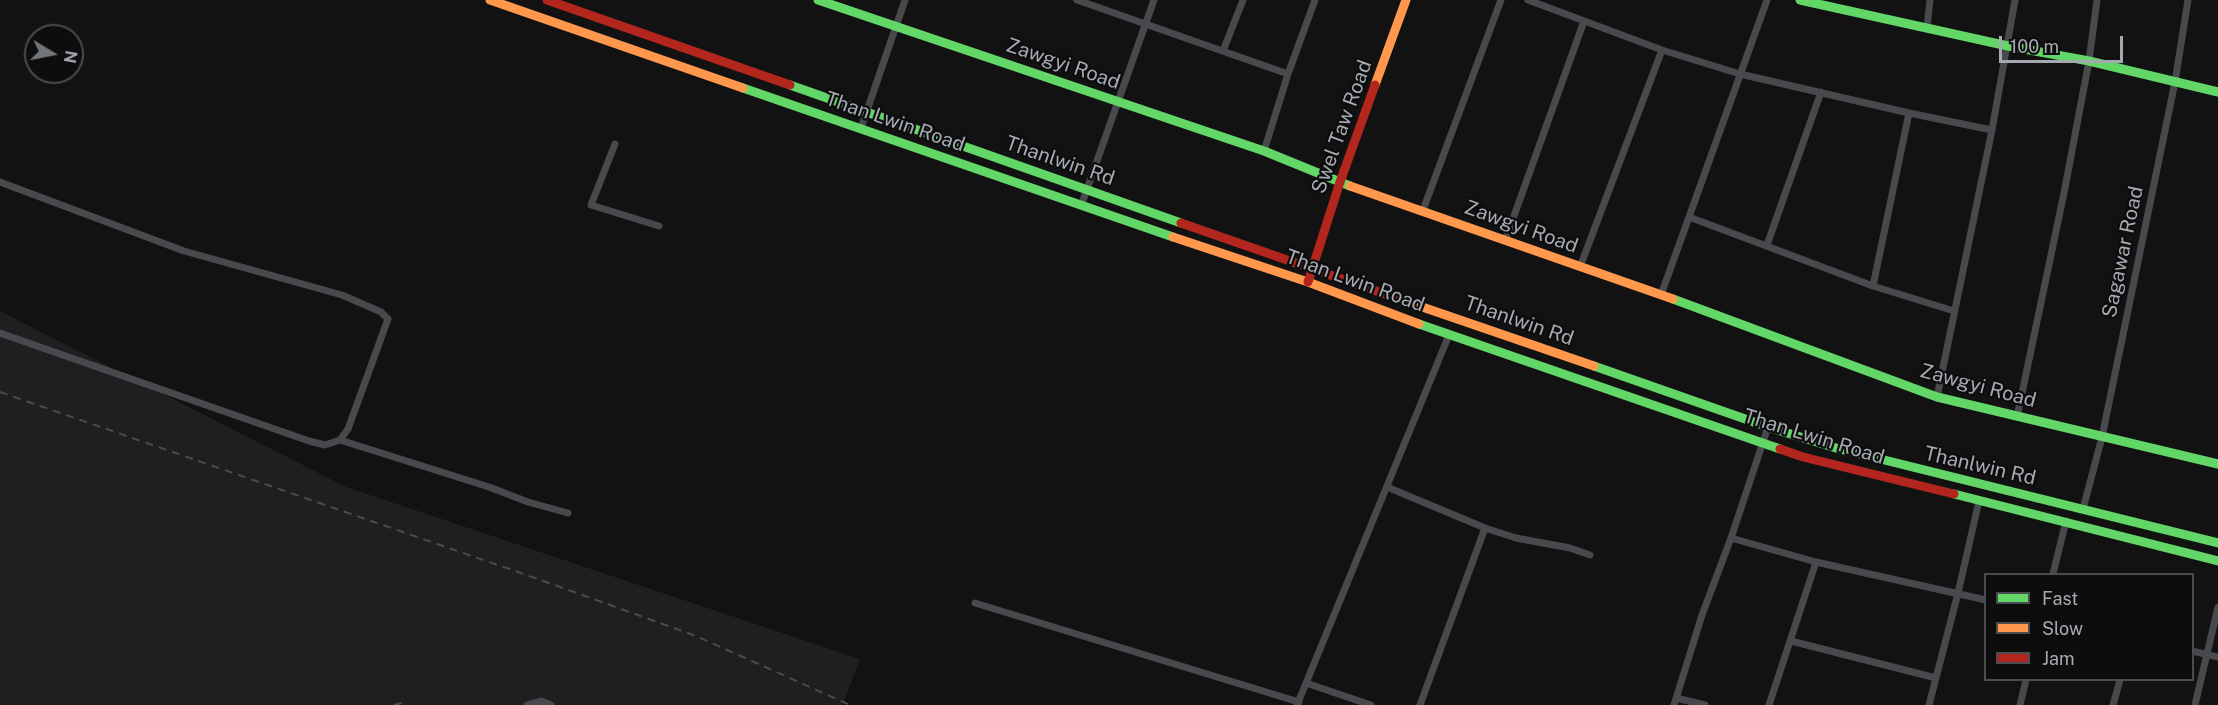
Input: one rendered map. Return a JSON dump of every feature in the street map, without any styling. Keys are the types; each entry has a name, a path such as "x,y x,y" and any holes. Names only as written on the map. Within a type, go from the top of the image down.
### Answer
{"main road":[{"name":"Thanlwin Rd","path":"547,0 1768,427 1891,463 2218,543"},
{"name":"Zawgyi Road","path":"818,0 1264,151 1340,182 1661,295 1936,397 2218,464"},
{"name":"Swel Taw Road","path":"1308,282 1340,182 1406,0"},
{"path":"1800,0 2008,46 2089,61 2218,92"},
{"name":"Than Lwin Road","path":"494,1 1081,206 1308,282 1449,334 1803,457 2079,524 2218,561"},
{"path":"681,66 687,49"},
{"path":"1529,362 1535,346"},
{"path":"2079,524 2083,509"}],"street":[{"path":"861,128 905,0"},
{"path":"1077,0 1288,74"},
{"path":"1081,206 1154,0"},
{"path":"1223,51 1243,0"},
{"path":"1264,151 1288,74 1315,0"},
{"path":"1423,210 1501,0"},
{"path":"1528,0 1662,50 1740,74 1992,130"},
{"path":"1661,295 1767,0"},
{"path":"1927,28 1930,0"},
{"path":"1936,397 1992,130 2015,0"},
{"path":"2017,417 2064,193 2089,61 2097,0"},
{"name":"Sagawar Road","path":"2083,509 2102,437 2175,82 2188,0"},
{"path":"1505,241 1584,21"},
{"path":"1580,267 1662,50"},
{"path":"1767,246 1821,92"},
{"path":"1873,285 1909,113"},
{"path":"615,144 591,205 659,226"},
{"path":"0,183 184,251 342,295 366,308 381,312 388,319 348,429 340,440 326,445 0,333"},
{"path":"1689,217 1873,285 1954,311"},
{"path":"975,603 1298,704 1449,334"},
{"path":"1705,705 1675,701 1702,615 1731,538 1768,427"},
{"path":"340,440 568,513"},
{"path":"1387,487 1485,528 1516,538 1570,548 1590,555"},
{"path":"1929,705 1980,501"},
{"path":"2053,573 2066,521"},
{"path":"1420,705 1485,528"},
{"path":"1731,538 1816,562 1984,600"},
{"path":"1769,705 1816,562"},
{"path":"2195,705 2218,607"},
{"path":"1791,641 1936,678"},
{"path":"2194,651 2218,657"},
{"path":"2020,705 2026,681"},
{"path":"2113,705 2120,681"},
{"path":"1306,683 1371,705"},
{"path":"527,705 541,701 551,705"}],"shaded area":[{"path":"0,311 346,487 860,659 843,705 0,705"}],"railway":[{"path":"0,392 696,636 850,705"},
{"path":"394,705 406,702"}],"traffic: fast":[{"path":"818,0 1264,151 1350,186"},
{"path":"1800,0 2008,46 2089,61 2218,92"},
{"path":"790,85 1181,223"},
{"path":"743,88 1173,237"},
{"path":"1673,299 1937,397 2218,464"},
{"path":"1419,324 1780,449"},
{"path":"1594,366 1768,427 1836,448 2218,543"},
{"path":"1954,494 2218,561"}],"traffic: slow":[{"path":"490,0 743,88"},
{"path":"1375,85 1406,0"},
{"path":"1350,186 1673,299"},
{"path":"1173,237 1308,282 1419,324"},
{"path":"1399,299 1594,366"}],"traffic: jam":[{"path":"547,0 790,85"},
{"path":"1308,282 1340,182 1375,85"},
{"path":"1181,223 1399,299"},
{"path":"1780,449 1803,457 1954,494"}]}
